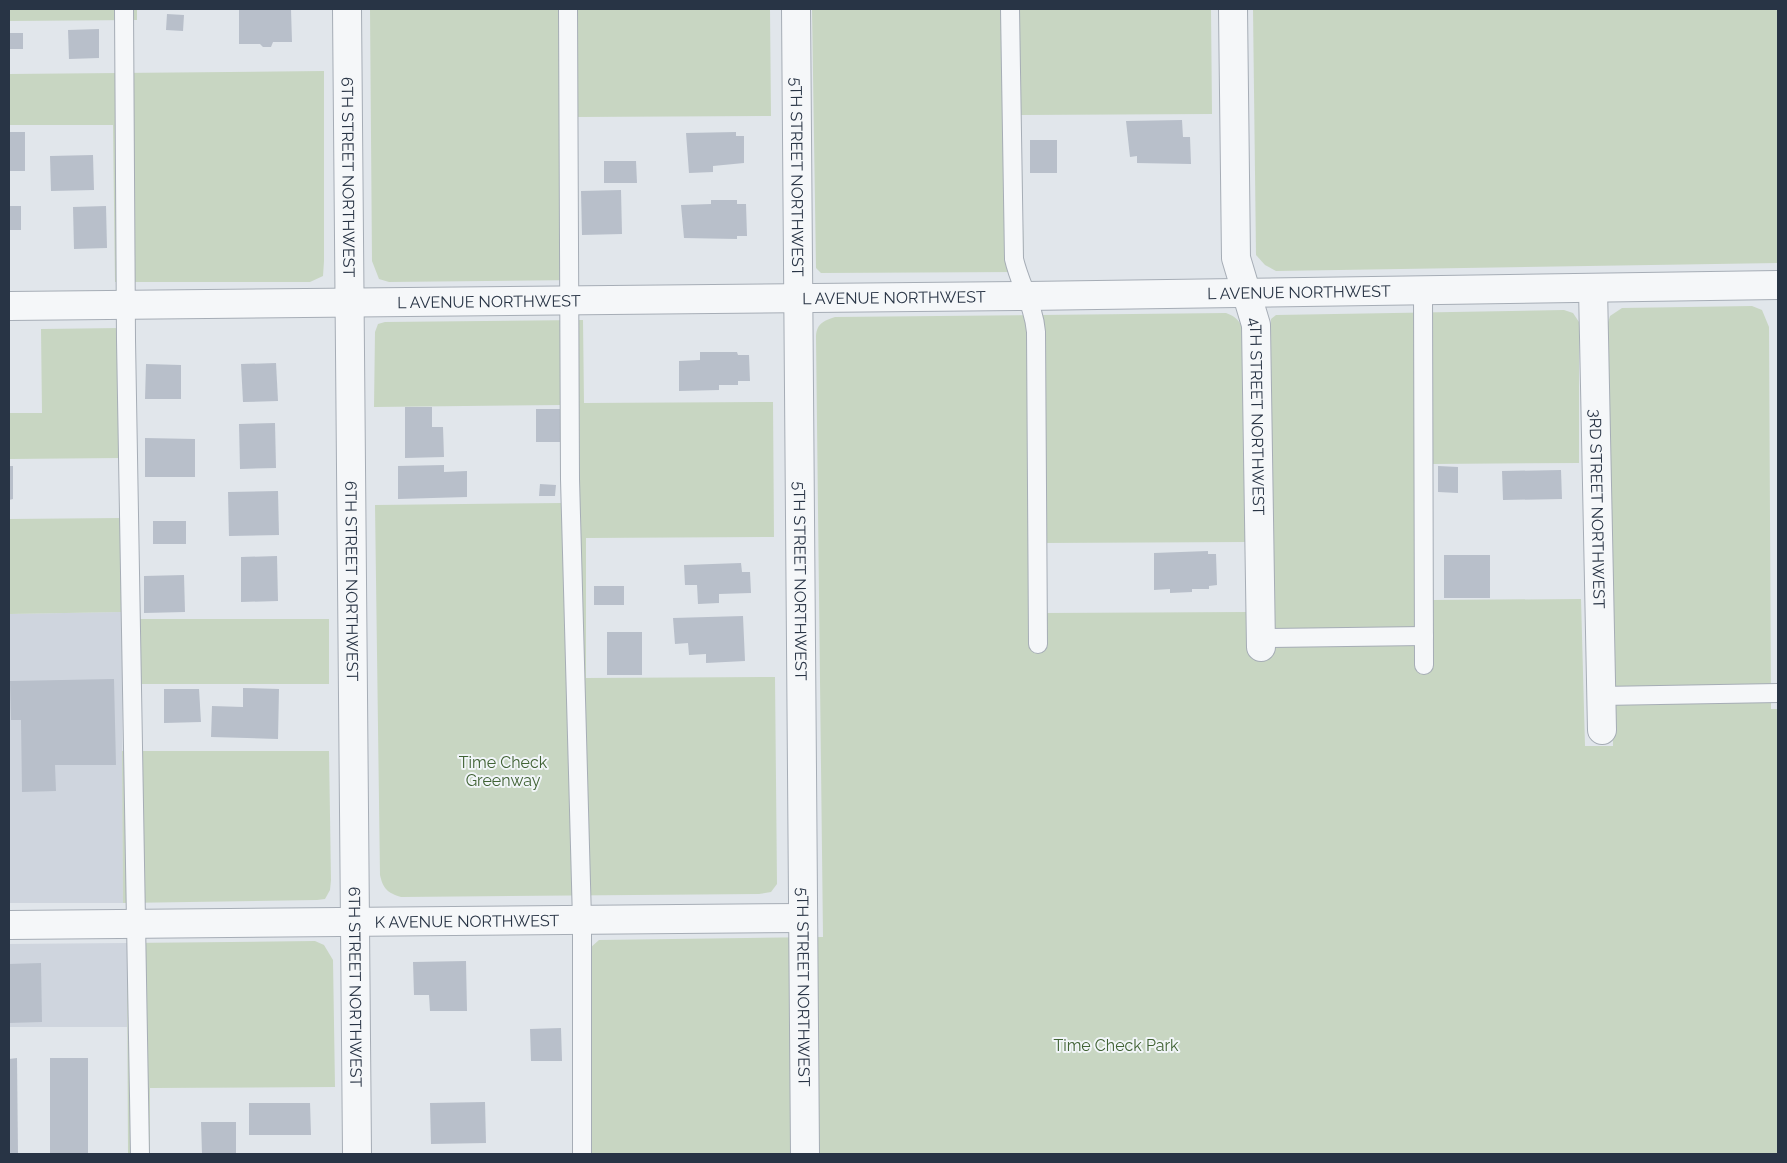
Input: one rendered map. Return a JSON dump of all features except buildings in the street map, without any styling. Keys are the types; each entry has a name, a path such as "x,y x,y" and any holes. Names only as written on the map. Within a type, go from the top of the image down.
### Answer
{"street":[{"name":"6TH STREET NORTHWEST","path":"347,9 357,1154"},
{"name":"5TH STREET NORTHWEST","path":"796,9 805,1154"},
{"name":"4TH STREET NORTHWEST","path":"1233,9 1236,258 1256,325 1258,360 1260,642"},
{"name":"L AVENUE NORTHWEST","path":"9,306 1246,294 1778,285"},
{"name":"3RD STREET NORTHWEST","path":"1593,288 1602,730"},
{"name":"K AVENUE NORTHWEST","path":"9,925 803,918"}],"lane":[{"path":"124,9 126,305 138,924 140,1154"},
{"path":"568,9 570,479 582,920 582,1154"},
{"path":"1010,9 1014,259 1018,279 1034,315 1036,332 1038,644"},
{"path":"1423,291 1424,665"},
{"path":"1260,642 1424,636"},
{"path":"1601,696 1778,693"}],"shaded area":[{"path":"122,612 123,903 9,903 9,614"},
{"path":"127,943 127,1027 9,1027 9,944"}],"green space":[{"path":"9,9 137,9 137,20 9,21"},
{"path":"370,9 770,9 771,116 577,117 578,280 389,282 379,279 372,261"},
{"path":"812,9 1211,9 1212,114 1021,115 1024,272 821,273 816,268"},
{"path":"1253,9 1778,9 1778,263 1276,271 1265,265 1256,255"},
{"path":"324,71 324,261 323,276 310,282 115,282 113,125 9,125 9,74"},
{"name":"Time Check Park","path":"1752,306 1762,310 1769,327 1771,709 1778,709 1778,1154 590,1154 590,948 599,940 823,937 816,333 819,326 824,322 835,317 1226,313 1234,317 1241,326 1245,339 1246,542 1044,543 1045,613 1246,612 1247,647 1272,648 1271,319 1276,315 1564,310 1573,313 1579,322 1579,463 1432,464 1433,600 1581,599 1585,746 1613,746 1607,326 1610,316 1622,308"},
{"name":"Time Check Greenway","path":"583,320 584,403 773,402 774,537 586,538 586,678 775,677 777,884 771,892 759,894 401,897 387,890 380,875 375,505 563,503 561,405 374,407 375,332 378,324 385,322"},
{"path":"120,328 120,458 9,459 9,413 42,413 41,329"},
{"path":"121,518 122,612 9,614 9,519"},
{"path":"122,619 329,619 329,684 122,684"},
{"path":"122,751 329,751 331,880 330,890 325,899 123,903"},
{"path":"315,941 324,945 333,960 335,1087 150,1088 150,1154 128,1154 127,943"}]}
